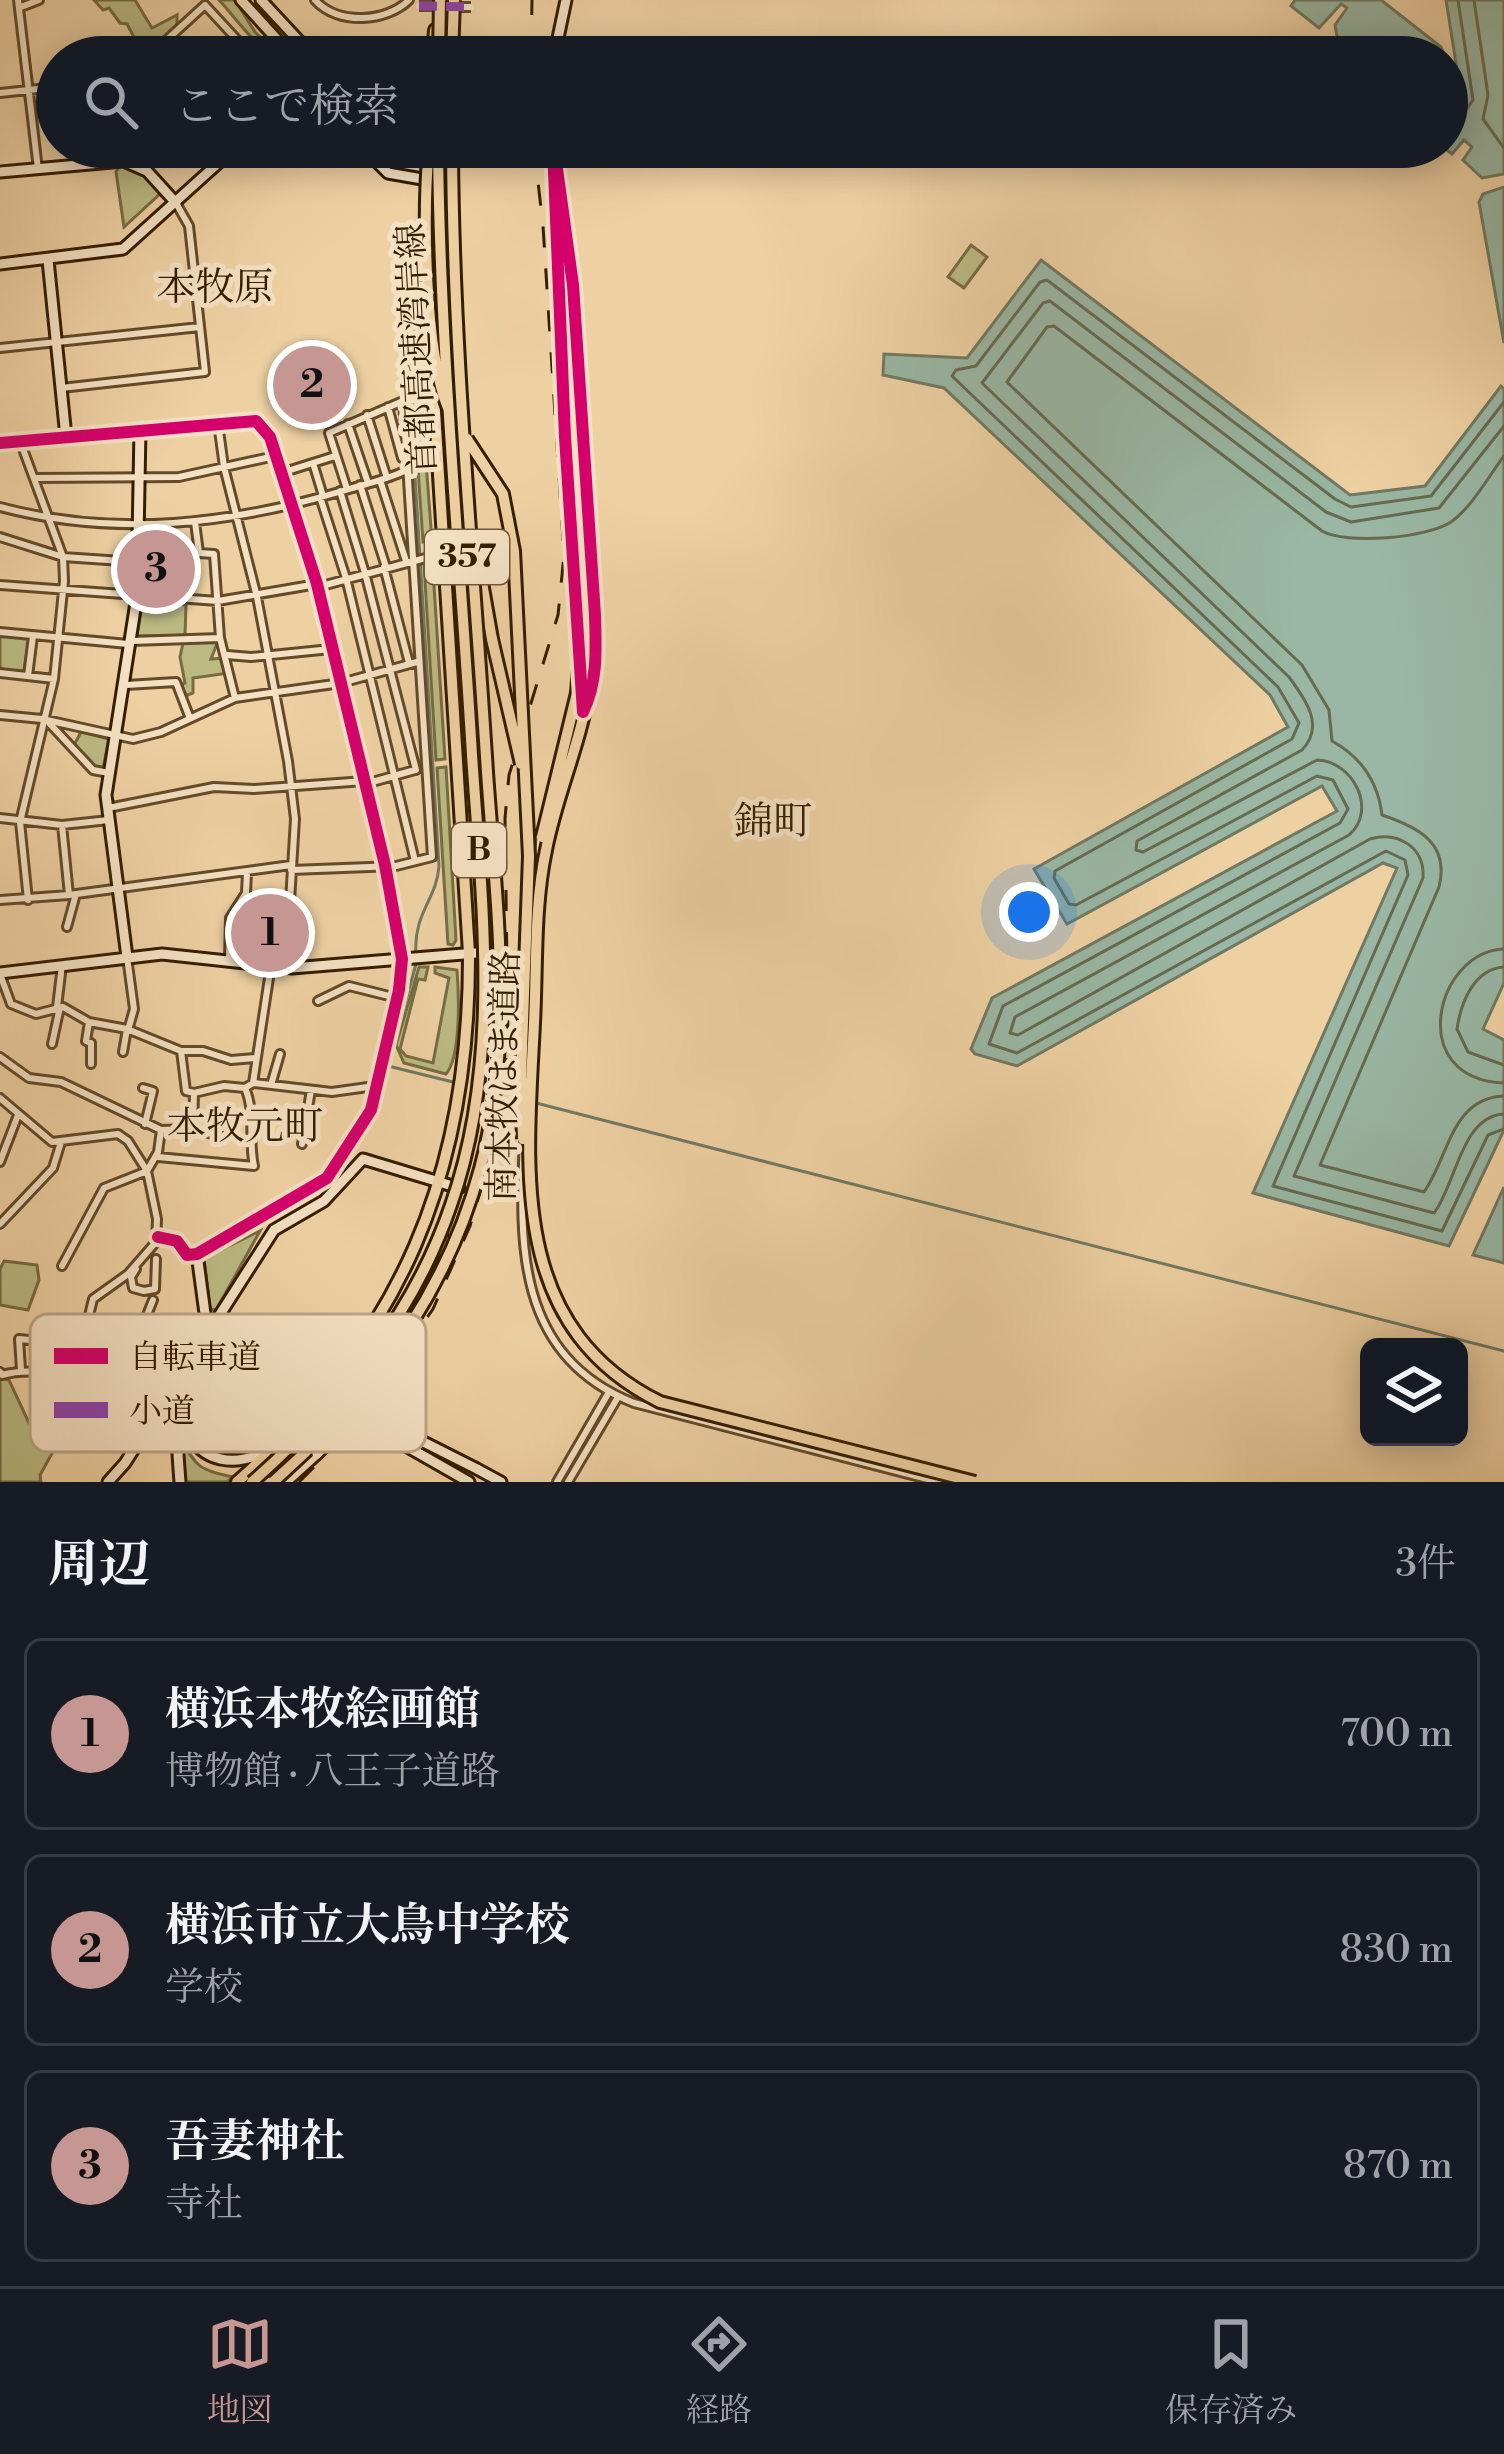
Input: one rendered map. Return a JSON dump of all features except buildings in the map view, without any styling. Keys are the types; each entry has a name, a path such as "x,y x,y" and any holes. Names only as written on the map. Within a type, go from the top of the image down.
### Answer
{"highway":[{"path":"439,0 439,36"},
{"path":"437,36 439,0"},
{"path":"455,36 461,2"},
{"name":"357","path":"382,1314 409,1260 438,1181 454,1129 465,1063 469,953 442,552 426,168"},
{"path":"428,168 428,249 438,381 452,417 503,494 514,551 530,856 521,1076 528,1196"},
{"name":"357","path":"409,1314 425,1285 459,1188 488,1060 493,952 445,168"},
{"name":"首都高速湾岸線","path":"400,1314 453,1202 478,1099 484,1008 482,908 447,349 445,168"},
{"name":"首都高速湾岸線","path":"419,1314 456,1240 488,1135 497,1066 499,947 446,168"},
{"name":"南本牧はま道路","path":"556,168 575,455 580,658 574,711 538,862 528,1196 538,1265 557,1310 586,1352 629,1387 666,1407 963,1482"},
{"name":"南本牧はま道路","path":"575,455 591,600 592,658 579,739 544,856 530,1147 536,1241 554,1298 589,1349 619,1376 674,1407 975,1482"},
{"path":"470,522 496,668 522,770 536,982"},
{"name":"357","path":"237,1482 268,1452"},
{"name":"首都高速湾岸線","path":"252,1482 283,1452"},
{"name":"357","path":"279,1482 307,1452"},
{"name":"首都高速湾岸線","path":"279,1482 308,1452"}],"street":[{"path":"36,153 19,3 39,0"},
{"path":"241,0 274,36"},
{"path":"261,0 294,36"},
{"path":"315,0 322,8 371,19 388,16 410,0"},
{"path":"558,36 566,0"},
{"path":"418,6 461,2"},
{"path":"171,36 205,4 235,36"},
{"path":"0,93 36,90"},
{"path":"0,172 46,168"},
{"path":"62,388 205,373 189,226 176,202 142,168"},
{"path":"0,264 123,249 213,168"},
{"path":"383,168 427,180 446,179"},
{"path":"555,168 565,437 584,712"},
{"path":"557,168 571,267 596,665 592,695 538,848 521,1235 528,1282 545,1324 575,1363 614,1395 939,1482"},
{"path":"48,260 66,436"},
{"path":"0,348 200,327"},
{"path":"420,769 329,433 403,401 434,400"},
{"path":"0,900 291,867 385,866 432,856 413,663 403,401"},
{"path":"388,406 406,472"},
{"path":"367,415 408,560"},
{"path":"0,443 256,421 270,437 317,585 411,958 368,1116 327,1178 196,1254 187,1256 177,1241 158,1237"},
{"path":"218,423 224,467 257,597 295,819 286,967"},
{"path":"348,424 413,663"},
{"path":"123,1052 134,1009 108,814 109,773 137,596 140,429"},
{"path":"20,441 63,557 64,590 54,679 20,822 28,900"},
{"path":"35,478 178,477 276,455"},
{"path":"281,472 336,455"},
{"path":"313,463 415,861"},
{"path":"0,507 50,521 140,526 195,522 238,517 406,472"},
{"path":"195,522 199,553 214,554 220,638 235,698"},
{"path":"0,536 63,557 139,562"},
{"path":"0,585 218,601 317,585 466,548"},
{"path":"0,632 131,643 220,638"},
{"path":"28,676 33,636"},
{"path":"227,655 334,649"},
{"path":"0,717 45,720 134,740 235,698 341,683 413,663"},
{"path":"0,673 54,679"},
{"path":"126,685 176,682 189,718"},
{"path":"45,720 93,770 109,773"},
{"path":"0,818 62,825 214,787 365,782 420,769"},
{"path":"62,825 73,895 67,928"},
{"path":"229,960 230,918 246,893 247,872"},
{"path":"10,1004 0,973 127,957 174,954 286,967 493,952"},
{"path":"52,1044 62,965"},
{"path":"157,1157 254,1166 249,1086 271,965"},
{"path":"318,1000 349,986 398,998"},
{"path":"0,1006 10,1004 28,1013 59,1007 89,1022 128,1030 181,1051 203,1051 231,1060 255,1058"},
{"path":"89,1022 86,1041 91,1043 91,1064"},
{"path":"181,1051 186,1091 194,1093 224,1086 271,1085 332,1092 375,1086"},
{"path":"271,1085 280,1054"},
{"path":"0,1057 29,1078 61,1082 161,1130 193,1129 220,1136"},
{"path":"142,1088 157,1092 145,1124"},
{"path":"302,1144 311,1090"},
{"path":"193,1129 194,1093"},
{"path":"0,1098 52,1142 118,1134 128,1141 147,1171 158,1237 132,1274 130,1285 144,1292 155,1289 159,1263"},
{"path":"0,1162 18,1114"},
{"path":"62,1266 104,1188 147,1171 157,1157 161,1130"},
{"path":"0,1224 53,1168 61,1141"},
{"path":"221,1314 274,1230 332,1195 360,1160 377,1161 459,1188"},
{"path":"89,1314 93,1299 146,1254"},
{"path":"196,1254 205,1314"},
{"path":"412,1314 425,1285"},
{"path":"147,1314 152,1300"},
{"path":"21,1370 20,1340 30,1340"},
{"path":"0,1372 2,1376 30,1372"},
{"path":"557,1482 614,1395"},
{"path":"568,1482 614,1395"},
{"path":"426,1447 501,1482"},
{"path":"108,1482 132,1452"},
{"path":"178,1452 180,1482"},
{"path":"201,1452 230,1465 260,1452"},
{"path":"279,1482 319,1452"},
{"path":"425,1452 469,1482"}],"shaded area":[{"path":"94,0 135,0 152,28 177,15 177,26 166,36 133,36 109,8 103,10"},
{"path":"219,0 235,0 259,36 251,36"},
{"path":"118,168 139,171 161,193 124,227"},
{"path":"971,245 987,257 964,288 948,277"},
{"path":"401,307 412,307 421,391 417,396 412,396"},
{"path":"414,410 422,410 432,541 423,542"},
{"path":"424,565 433,570 445,759 436,760"},
{"path":"142,604 186,605 185,636 137,636"},
{"path":"0,635 29,637 24,672 0,669"},
{"path":"218,641 211,659 226,658 229,673 193,678 193,693 185,696 180,685 185,683 180,657 183,643"},
{"path":"81,732 109,739 103,768 92,766 73,747"},
{"path":"446,767 453,945 448,944 437,768"},
{"path":"419,967 428,967 425,980 418,979 400,1049 406,1056 433,1063 449,978 435,973 435,967 457,970 457,1040 446,1074 404,1063 396,1045"},
{"path":"260,1231 216,1310 210,1309 204,1258"},
{"path":"4,1261 37,1265 39,1280 28,1310 0,1305"},
{"path":"0,1378 9,1380 30,1424 30,1452 53,1452 41,1482 0,1482"},
{"path":"183,1452 189,1452 200,1466 233,1477 227,1482 184,1482"}],"water":[{"path":"1295,0 1381,0 1427,36 1337,36 1335,25 1347,8 1341,4 1319,28 1291,6"},
{"path":"1446,0 1504,0 1504,174 1482,178 1468,165 1472,147 1468,144 1468,36 1452,36"},
{"path":"1504,187 1504,343 1479,202 1483,194"},
{"path":"1041,260 1350,495 1425,486 1501,386 1504,389 1504,983 1483,1029 1504,1040 1504,1130 1449,1246 1253,1193 1397,868 1383,863 1017,1066 971,1049 992,998 1337,811 1322,786 1067,924 1034,869 1288,727 1270,695 944,388 883,375 884,354 967,358"},
{"path":"1504,1187 1504,1263 1473,1255"}],"waterway":[{"path":"411,411 439,866 418,928 416,954"},
{"path":"416,964 388,1066 457,1083"},
{"path":"536,1103 1504,1351"}],"railway":[{"path":"531,36 532,0"},
{"path":"426,1319 470,1226 496,1138 508,1042 505,818 509,775 558,615 564,555 536,168"},
{"path":"299,1482 329,1452"}],"marked path":[{"path":"419,6 471,7"}],"cycle path":[{"path":"554,168 583,712 594,677 595,615 573,285 557,168"},
{"path":"0,443 256,421 270,437 317,584 385,865 402,959 371,1110 327,1178 197,1254 187,1255 177,1241 158,1237"}],"place":[{"name":"横浜市立大鳥中学校","path":"312,385"},
{"name":"吾妻神社","path":"156,569"},
{"name":"横浜本牧絵画館","path":"270,933"}],"district":[{"name":"本牧原","path":"215,288"},
{"name":"錦町","path":"773,822"},
{"name":"本牧元町","path":"245,1127"}]}
